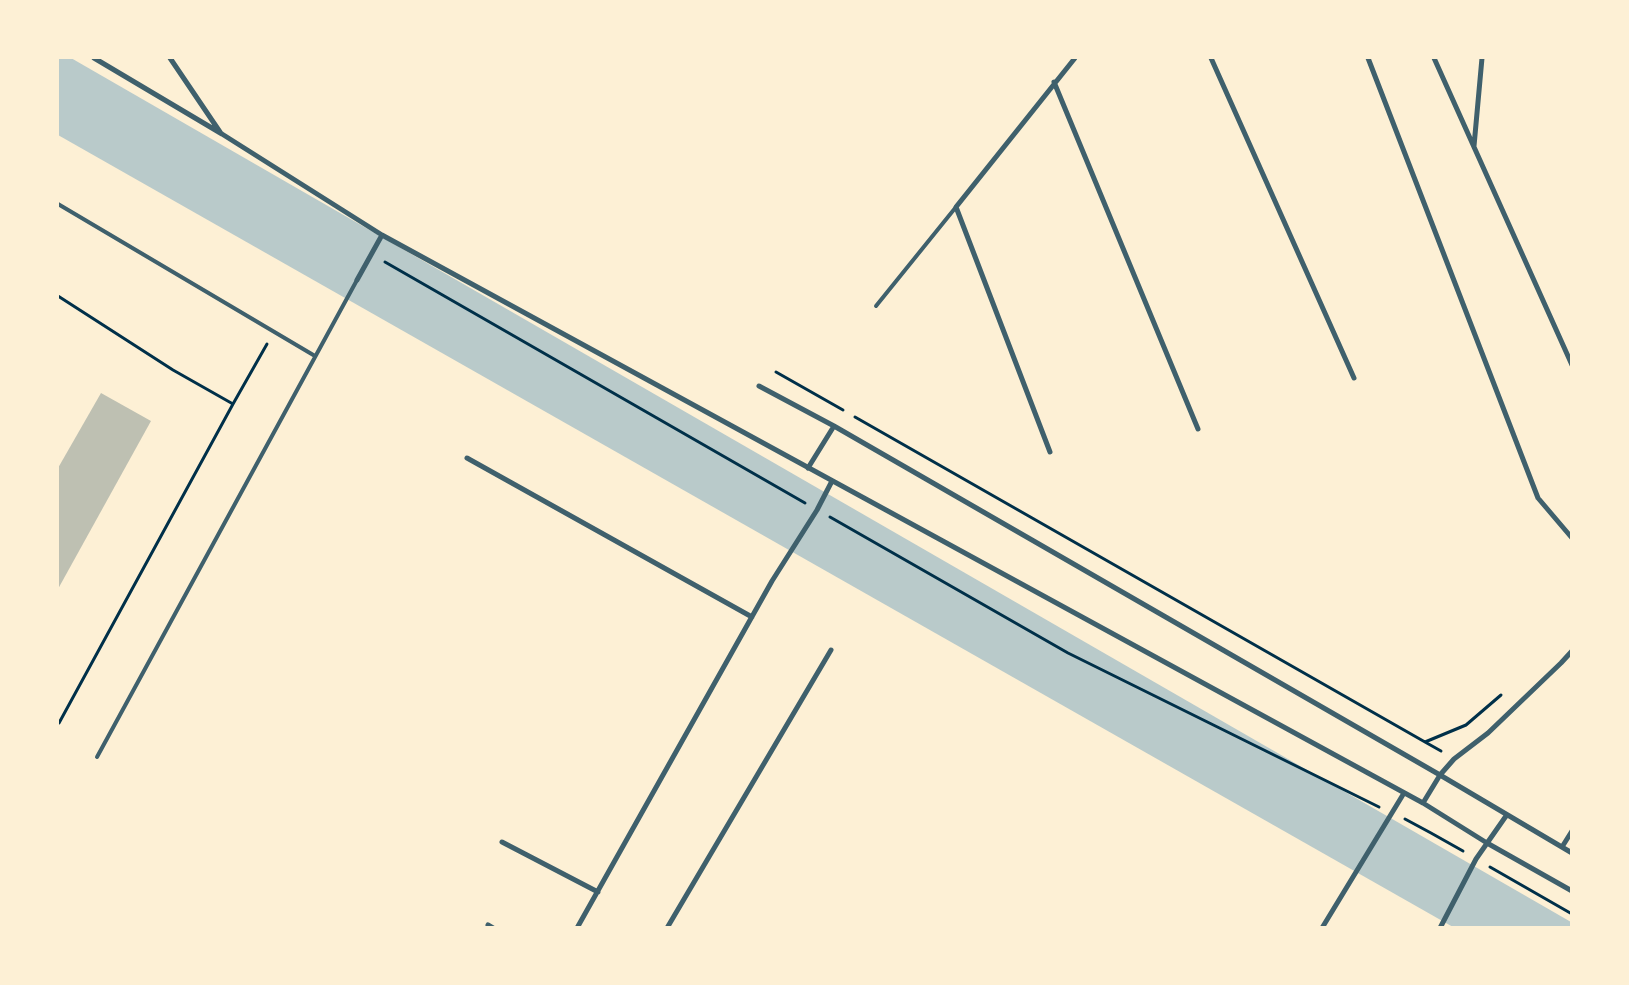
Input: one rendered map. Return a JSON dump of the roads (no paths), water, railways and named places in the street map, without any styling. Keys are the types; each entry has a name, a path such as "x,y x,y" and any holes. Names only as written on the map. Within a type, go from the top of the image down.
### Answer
{"street":[{"path":"94,58 222,134 382,234 1423,803 1487,843 1572,891"},
{"path":"170,58 222,134"},
{"path":"1050,452 956,207 1075,58"},
{"path":"1211,58 1354,378"},
{"path":"1368,58 1538,498 1572,538"},
{"path":"1434,58 1572,365"},
{"path":"1474,146 1482,58"},
{"path":"1054,82 1198,429"},
{"path":"357,280 382,234"},
{"path":"759,386 834,426 1572,853"},
{"path":"808,468 834,426"},
{"path":"467,458 752,617"},
{"path":"577,928 772,581 817,510 832,481"},
{"path":"667,928 831,650"},
{"path":"1423,803 1440,775 1454,759 1488,733 1562,663 1572,651"},
{"path":"1322,928 1404,793"},
{"path":"1440,928 1476,860 1506,816"},
{"path":"1562,847 1572,831"},
{"path":"502,842 598,892"}],"lane":[{"path":"58,204 315,356"},
{"path":"876,306 956,207"},
{"path":"97,757 357,280"}]}
